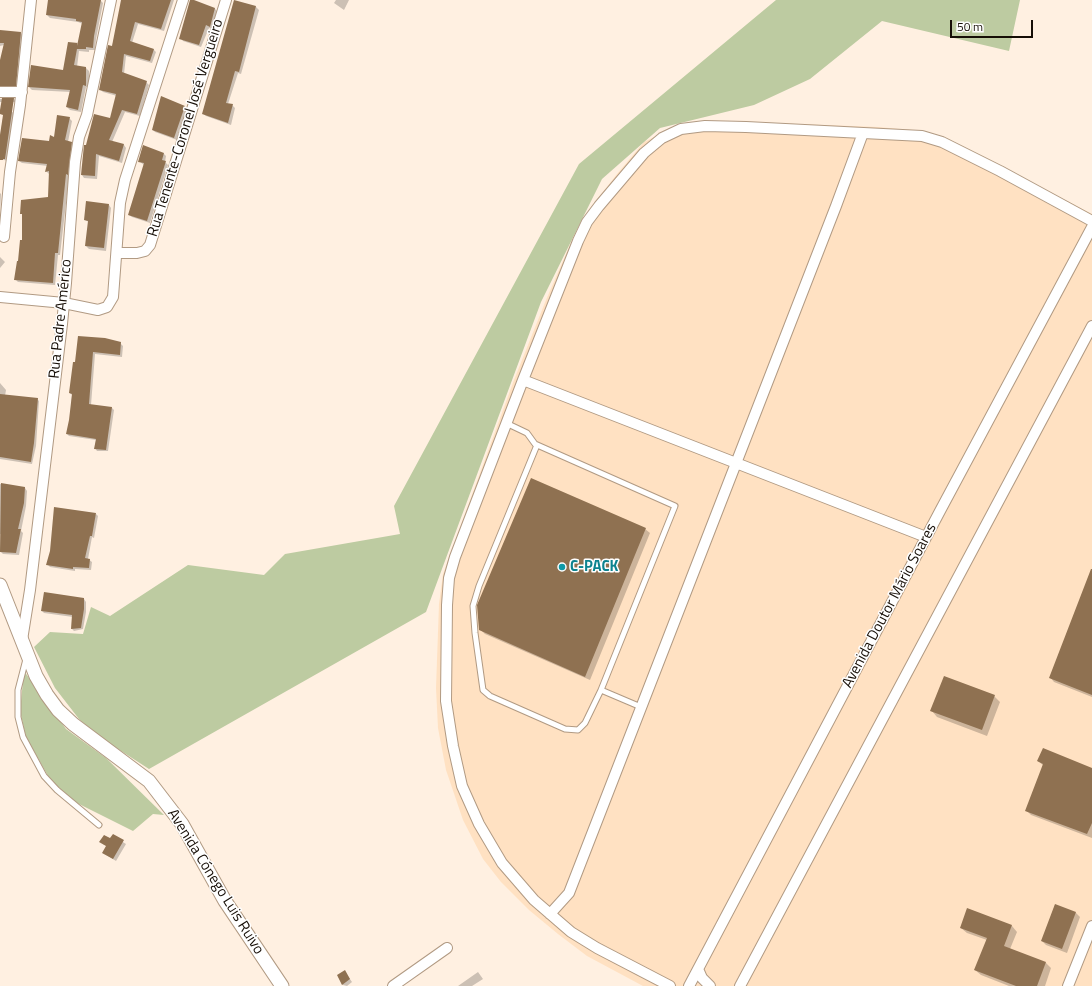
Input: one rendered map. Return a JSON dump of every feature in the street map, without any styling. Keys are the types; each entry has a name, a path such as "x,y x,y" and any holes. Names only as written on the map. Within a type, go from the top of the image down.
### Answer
{"street":[{"path":"4,237 5,171 22,92 31,0"},
{"name":"Rua Padre Américo","path":"22,640 30,590 64,303 75,162 79,137 95,78 111,0"},
{"path":"0,297 64,303 98,310 107,307 113,297 120,203 125,180 183,0"},
{"name":"Rua Tenente-Coronel José Vergueiro","path":"117,253 137,253 145,251 150,245 226,0"},
{"path":"0,92 22,92"},
{"path":"670,986 571,932 534,900 502,864 479,824 462,786 453,746 446,701 447,605 449,578 455,557 506,423 578,241 587,222 644,153 662,138 681,129 705,126 922,136 942,142 1092,220"},
{"path":"550,914 569,893 863,133"},
{"name":"Avenida Doutor Mário Soares","path":"689,986 926,537 1092,227"},
{"path":"1079,252 1085,249 1092,249"},
{"path":"740,986 1092,326"},
{"path":"523,380 926,537"},
{"name":"Avenida Cónego Luis Ruivo","path":"0,584 36,676 47,695 58,710 73,724 149,781 182,824 225,901 282,986"},
{"path":"1068,986 1092,926"},
{"path":"393,986 447,948"},
{"path":"698,969 702,978 710,986"}],"lane":[{"path":"506,423 527,433 537,445 676,506 601,690 585,723 578,730 565,729 490,696 483,690 475,633 473,606 479,586 537,445"},
{"path":"28,654 22,671 18,690 18,717 23,737 44,776 57,790 99,825"},
{"path":"601,690 641,706"}],"shaded area":[{"path":"712,122 878,127 924,131 962,146 1092,214 1092,986 643,986 587,956 529,910 501,882 483,859 463,820 446,770 438,728 436,688 439,604 443,574 514,380 575,233 591,207 644,142 664,132 687,125"}],"green space":[{"path":"776,0 1020,0 1009,51 882,21 810,79 754,105 660,128 602,179 541,302 426,612 149,769 98,736 79,719 55,688 34,647 50,632 83,634 91,607 110,616 188,565 264,575 285,554 400,534 394,506 579,164"},
{"path":"24,671 66,729 106,758 164,815 153,814 133,831 73,801 52,783 26,737 20,711"}],"building":[{"path":"48,0 101,0 93,48 86,47 86,49 77,49 74,65 86,67 86,86 83,85 78,110 66,107 70,90 28,87 31,65 63,70 68,42 78,43 82,22 76,21 76,19 46,15"},
{"path":"121,0 171,0 161,29 135,22 130,41 154,49 150,61 124,54 122,72 147,81 137,114 122,110 109,140 124,144 119,161 96,154 95,176 81,175 84,145 86,145 94,114 110,118 116,94 99,90 108,45 112,46"},
{"path":"190,0 194,0 215,8 210,27 206,25 199,45 179,39"},
{"path":"234,0 256,6 239,72 235,71 226,103 233,104 228,123 202,114"},
{"path":"0,30 21,32 16,86 0,86 0,60 4,43 0,43"},
{"path":"161,96 185,106 174,138 152,130"},
{"path":"2,98 14,98 5,159 0,160 0,135 3,115 0,114 0,110"},
{"path":"57,115 70,117 65,140 72,142 68,175 66,174 58,253 55,253 53,283 14,280 20,240 22,240 22,214 20,214 21,200 48,197 49,171 45,172 47,164 18,161 22,138 49,141 50,135 54,137"},
{"path":"143,145 164,153 162,160 166,161 147,221 128,215 144,163 138,162"},
{"path":"86,201 109,204 104,248 85,246 88,221 84,220"},
{"path":"78,336 105,338 121,342 120,355 93,352 89,404 112,407 106,450 94,449 96,439 66,434 72,394 69,393"},
{"path":"0,394 38,398 31,462 0,457"},
{"name":"C-PACK","path":"531,478 646,528 585,677 479,630 477,605"},
{"path":"1,483 25,487 24,503 18,529 21,529 16,553 0,552"},
{"path":"54,507 96,513 92,536 90,536 85,558 90,559 89,568 73,567 73,569 46,565 50,551"},
{"path":"1092,569 1092,695 1049,678"},
{"path":"44,592 84,598 81,628 71,629 72,615 41,611"},
{"path":"944,676 995,695 982,730 930,711"},
{"path":"1043,748 1092,768 1092,823 1087,834 1025,811 1043,764 1037,761"},
{"path":"113,834 124,840 113,859 102,853 106,846 99,842 104,835 110,838"},
{"path":"1055,904 1076,912 1062,949 1041,941"},
{"path":"967,908 1012,925 1004,946 1046,962 1037,986 1016,986 974,970 987,938 960,928"},
{"path":"345,970 350,979 342,985 337,975"}],"place":[{"name":"C-PACK","path":"562,567"}]}
